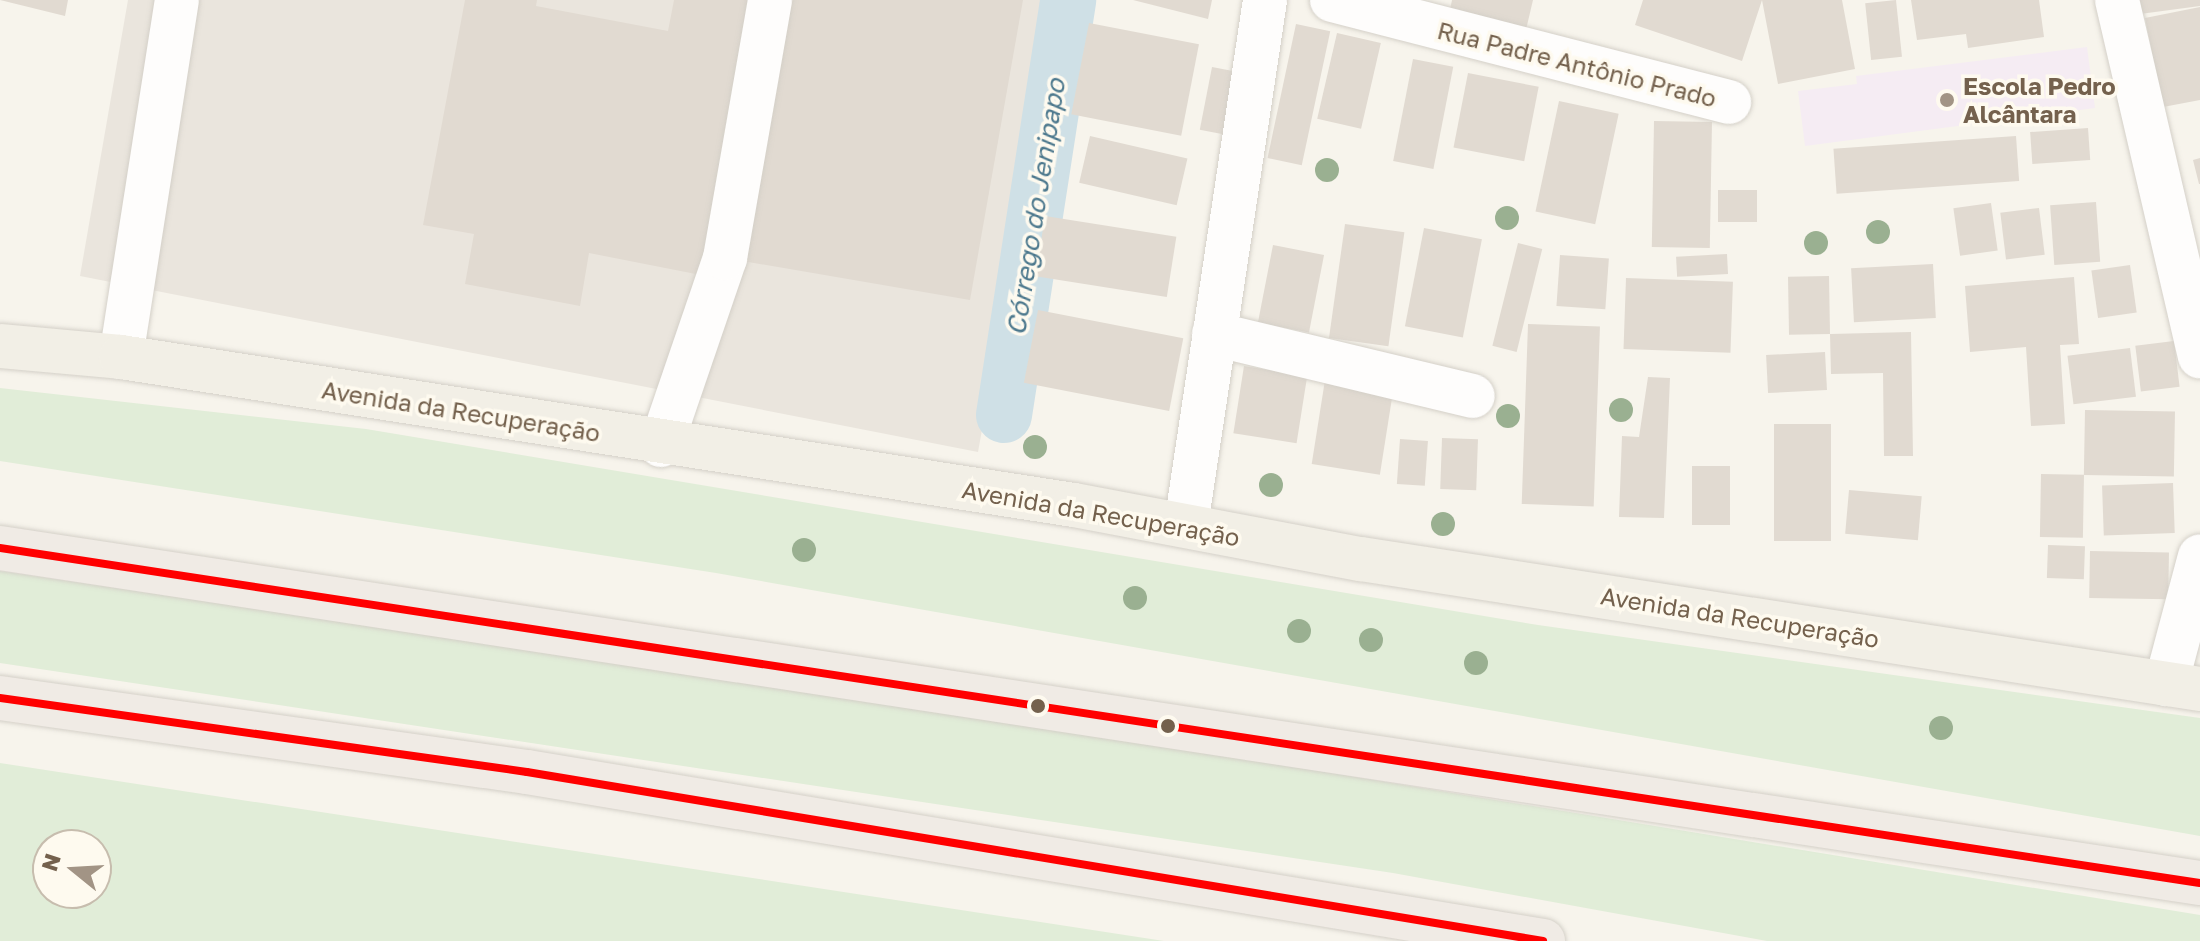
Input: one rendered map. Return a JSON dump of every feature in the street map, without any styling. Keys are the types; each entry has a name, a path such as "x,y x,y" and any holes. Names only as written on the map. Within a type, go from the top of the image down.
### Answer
{"highway":[{"path":"0,548 2200,883"},
{"path":"0,698 527,772 1543,941"}],"main road":[{"name":"Avenida da Recuperação","path":"0,346 121,357 2183,686"}],"street":[{"path":"121,357 177,0"},
{"path":"661,445 725,258 770,0"},
{"path":"1186,525 1265,0"},
{"name":"Rua Padre Antônio Prado","path":"1332,0 1729,102"},
{"path":"2117,0 2200,356"},
{"path":"1214,334 1473,396"},
{"path":"2183,686 2200,556"}],"shaded area":[{"path":"128,0 1059,0 978,452 80,276"},
{"name":"Escola Pedro Alcântara","path":"2087,47 2095,108 1805,146 1798,91 1857,84 1856,76"}],"green space":[{"path":"0,388 366,429 1538,625 2200,718 2200,836 716,573 0,461"},
{"path":"0,571 982,716 2200,915 2200,941 1767,941 1393,873 0,663"},
{"path":"0,763 1164,941 0,941"}],"building":[{"path":"0,0 68,0 65,16"},
{"path":"465,0 537,0 536,6 668,31 674,0 763,0 711,277 589,253 580,306 465,284 474,234 423,225"},
{"path":"783,0 1023,0 970,300 737,260"},
{"path":"1133,0 1212,0 1208,19"},
{"path":"1452,0 1533,0 1525,34 1449,15"},
{"path":"1643,0 1762,0 1742,61 1635,25"},
{"path":"1762,0 1842,0 1855,69 1778,84"},
{"path":"1896,0 1902,57 1871,60 1865,3"},
{"path":"1911,0 2039,0 2044,37 1968,48 1966,34 1917,40"},
{"path":"2138,0 2200,0 2200,6 2140,14"},
{"path":"2200,7 2200,100 2163,107 2145,18"},
{"path":"1089,23 1199,44 1181,136 1071,114"},
{"path":"1296,24 1330,31 1302,165 1268,158"},
{"path":"1337,33 1381,43 1361,129 1317,119"},
{"path":"1413,59 1453,67 1433,169 1393,161"},
{"path":"1212,67 1244,73 1232,136 1200,130"},
{"path":"1468,73 1539,87 1524,161 1453,148"},
{"path":"1559,101 1619,114 1595,224 1536,212"},
{"path":"1654,121 1712,122 1710,248 1652,247"},
{"path":"2088,128 2090,160 2032,164 2030,132"},
{"path":"1090,136 1187,158 1177,205 1079,183"},
{"path":"2016,136 2019,181 1837,194 1833,149"},
{"path":"2200,158 2200,184 2199,184 2193,160"},
{"path":"1718,190 1757,190 1757,222 1718,222"},
{"path":"2096,202 2100,262 2054,265 2050,205"},
{"path":"1991,203 1998,251 1960,256 1953,208"},
{"path":"2039,208 2045,255 2006,259 2000,213"},
{"path":"1045,216 1176,237 1167,297 1035,276"},
{"path":"1345,224 1404,232 1388,346 1329,338"},
{"path":"1424,228 1482,239 1463,337 1405,326"},
{"path":"1518,243 1542,249 1517,352 1492,346"},
{"path":"1273,245 1324,255 1309,332 1258,323"},
{"path":"1727,254 1728,274 1677,277 1676,257"},
{"path":"1560,255 1609,258 1605,309 1556,306"},
{"path":"1933,264 1936,318 1854,322 1851,268"},
{"path":"2130,265 2137,313 2098,318 2091,270"},
{"path":"1829,276 1830,334 1789,335 1788,277"},
{"path":"2074,277 2079,344 2060,345 2065,424 2031,426 2026,347 1970,352 1965,286"},
{"path":"1626,278 1733,282 1730,353 1624,349"},
{"path":"1038,310 1183,338 1169,411 1024,383"},
{"path":"1528,324 1600,327 1594,506 1522,504"},
{"path":"1911,332 1913,456 1884,456 1883,373 1831,374 1830,334"},
{"path":"2174,341 2180,387 2141,391 2135,346"},
{"path":"2130,348 2136,397 2073,404 2067,356"},
{"path":"1825,352 1827,390 1768,393 1766,355"},
{"path":"1244,366 1307,376 1297,443 1233,433"},
{"path":"1648,377 1670,378 1664,518 1619,517 1622,436 1639,437"},
{"path":"1325,380 1393,391 1380,475 1312,464"},
{"path":"2085,410 2175,412 2174,477 2084,475"},
{"path":"1774,424 1831,424 1831,541 1774,541"},
{"path":"1442,438 1478,439 1476,490 1440,489"},
{"path":"1400,439 1428,441 1425,486 1397,484"},
{"path":"1692,466 1730,466 1730,525 1692,525"},
{"path":"2041,474 2084,475 2083,538 2040,537"},
{"path":"2173,483 2175,533 2104,535 2102,485"},
{"path":"1849,490 1922,496 1918,540 1845,534"},
{"path":"2048,545 2085,546 2084,579 2047,578"},
{"path":"2090,551 2169,552 2168,599 2089,598"}],"waterway":[{"name":"Córrego do Jenipapo","path":"1004,415 1068,0"}],"transit line":[{"path":"0,548 2200,883"},
{"path":"0,698 527,772 1543,941"}],"place":[{"name":"Escola Pedro Alcântara","path":"1947,100"}]}
